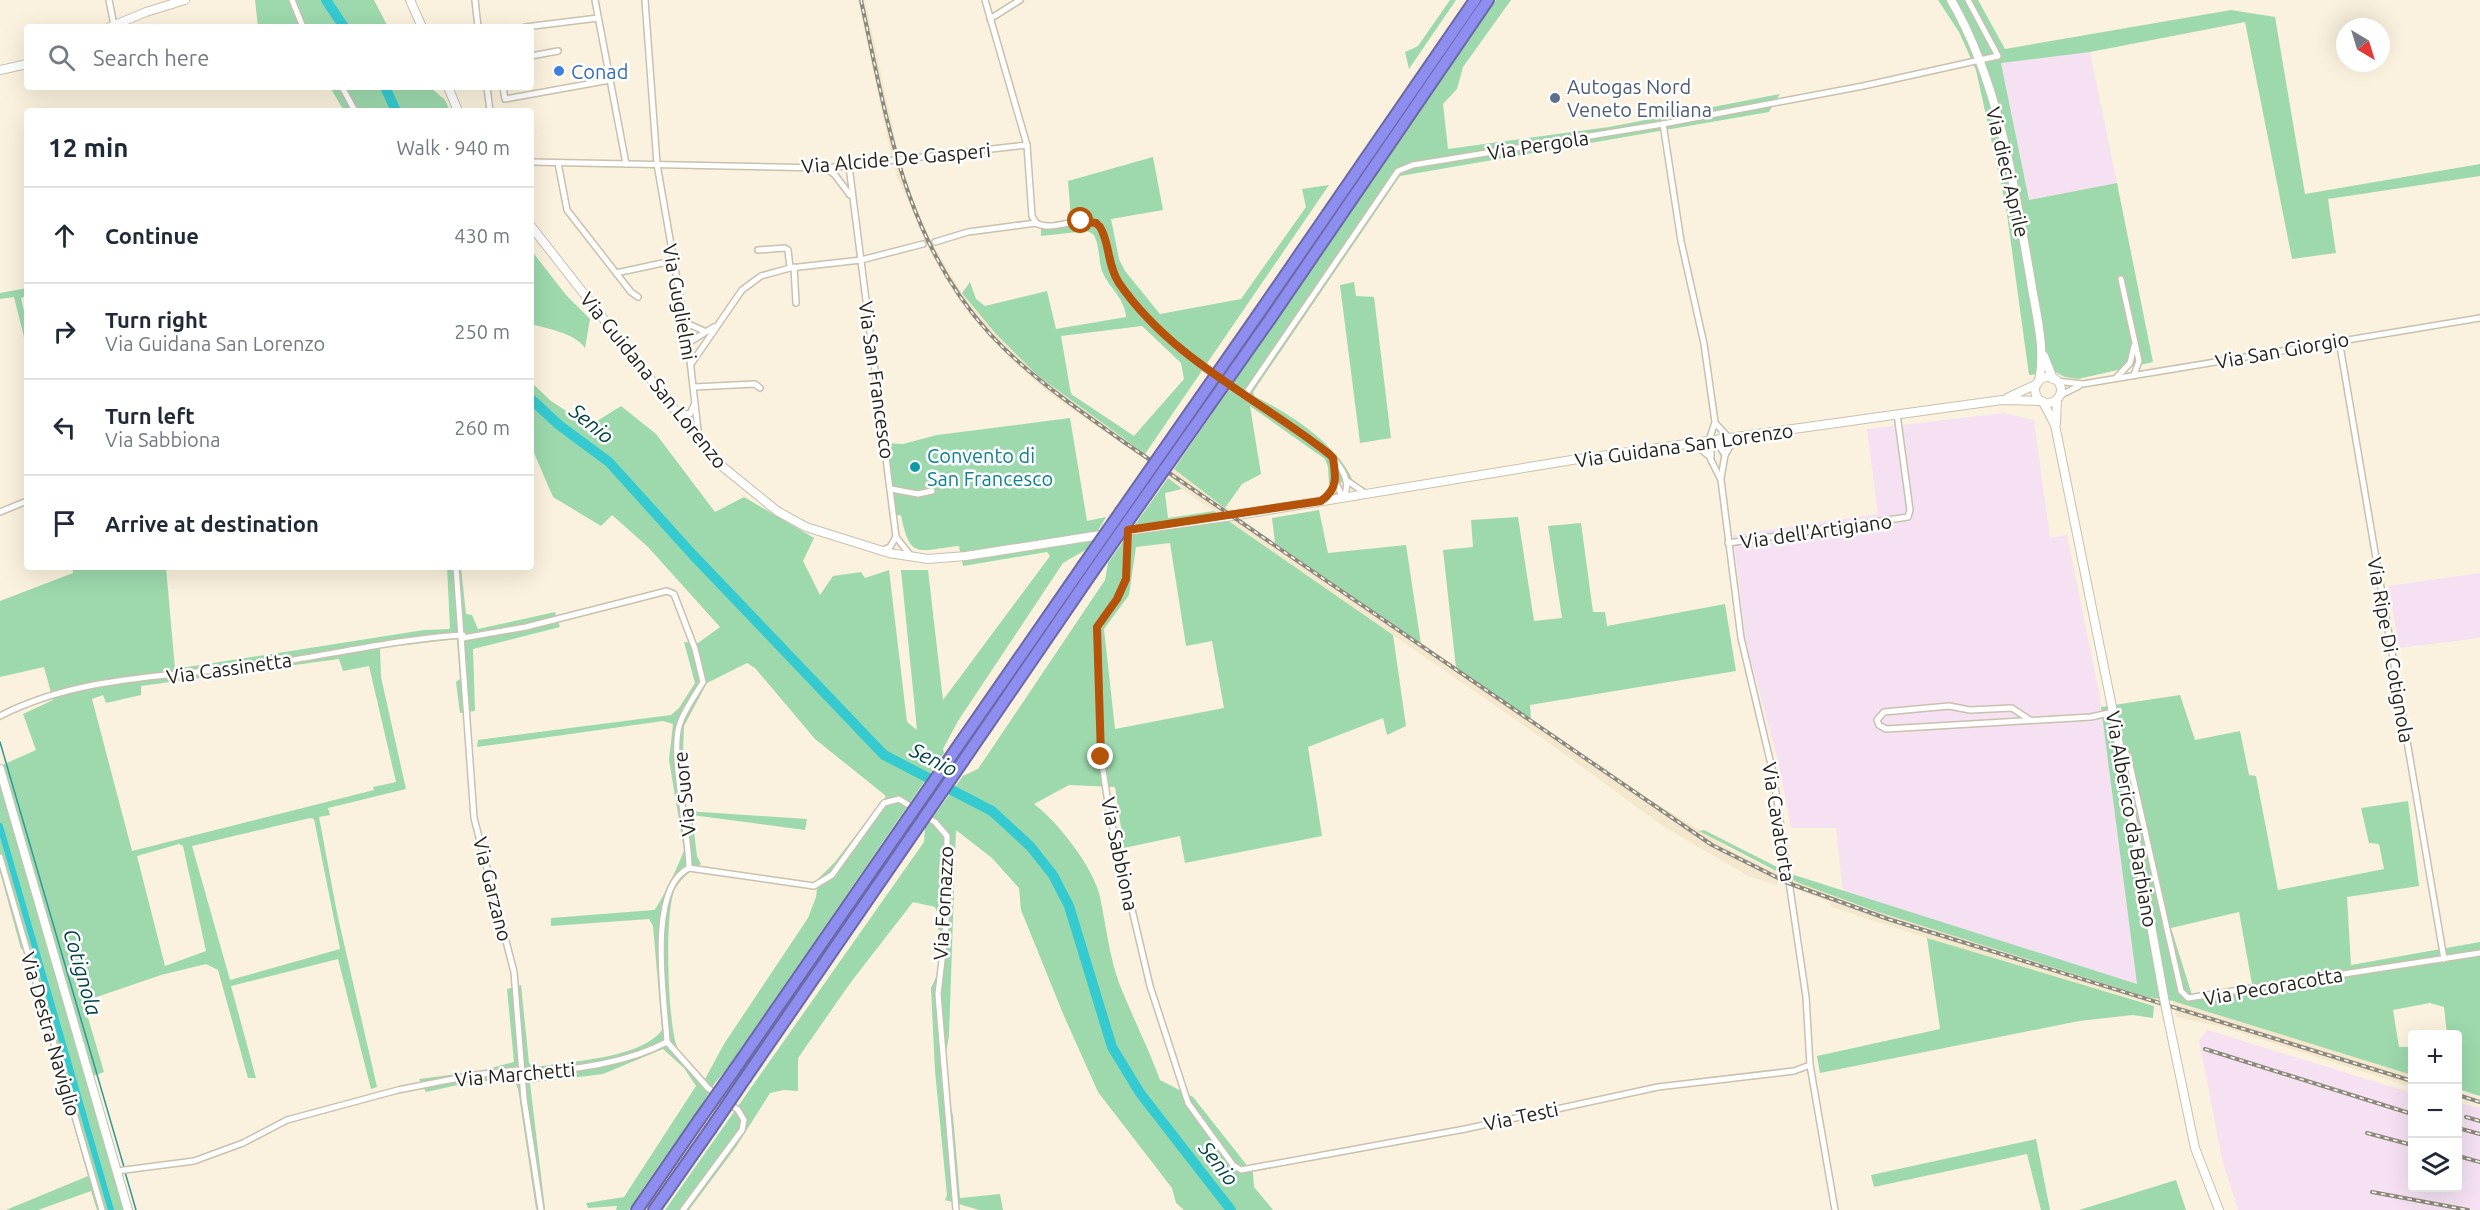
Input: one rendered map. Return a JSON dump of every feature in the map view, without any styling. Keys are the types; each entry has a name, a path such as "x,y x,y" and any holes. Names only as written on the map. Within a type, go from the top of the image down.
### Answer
{"highway":[{"path":"637,1210 1475,0"},
{"path":"654,1210 1488,0"}],"street":[{"path":"109,0 112,24"},
{"path":"117,24 185,0"},
{"path":"292,0 302,24"},
{"path":"410,0 421,24"},
{"path":"475,0 478,24"},
{"path":"595,0 626,164"},
{"name":"Via Guglielmi","path":"645,0 657,164 688,343 699,440"},
{"path":"985,0 1027,145 1032,216 1036,223"},
{"path":"990,19 1020,0"},
{"name":"Via dieci Aprile","path":"1951,0 1968,29 1994,106 2021,226 2042,352 2054,380"},
{"path":"1957,0 1968,29"},
{"name":"Via Pergola","path":"1245,395 1398,171 1413,165 1663,124 1980,62 1998,56 1968,0"},
{"path":"534,26 598,18"},
{"path":"534,55 558,51"},
{"path":"0,70 24,65"},
{"path":"504,90 505,99 610,80"},
{"path":"344,90 353,108"},
{"path":"449,90 457,108"},
{"path":"487,90 490,108"},
{"path":"1663,124 1683,251 1704,344 1715,422 1711,459"},
{"name":"Via Alcide De Gasperi","path":"534,162 826,168 1027,145"},
{"path":"558,163 567,210 616,273 638,297"},
{"name":"Via San Francesco","path":"849,166 851,197 884,427 896,537"},
{"name":"Via San Francesco","path":"826,168 835,175 851,197"},
{"path":"935,242 968,232 1036,223 1043,226 1081,221 1096,223 1103,231 1111,268 1132,300 1176,346 1333,458 1346,480 1367,494"},
{"name":"Via Guidana San Lorenzo","path":"534,230 699,440 736,479 777,511 806,527 881,551 928,559 966,556 1321,501"},
{"path":"691,364 746,285 761,276 792,268 861,260 923,244"},
{"path":"758,250 785,248 788,250 795,303"},
{"path":"616,273 672,261"},
{"path":"2121,279 2139,361 2145,369 2152,373"},
{"name":"Via San Giorgio","path":"2054,380 2083,384 2480,318"},
{"path":"684,321 693,328 704,331"},
{"path":"688,343 718,324"},
{"path":"688,343 699,345 708,340"},
{"name":"Via Ripe Di Cotignola","path":"2339,340 2444,959"},
{"path":"2114,379 2128,365 2134,344"},
{"name":"Via dieci Aprile","path":"2038,383 2042,352"},
{"path":"2134,375 2139,361"},
{"path":"2128,365 2134,375"},
{"path":"2045,378 2054,380 2060,388 2058,398 2051,403 2002,400 2045,378"},
{"path":"2038,383 2036,395 2042,401"},
{"path":"694,387 755,384 760,388"},
{"name":"Via San Giorgio","path":"2058,398 2083,384"},
{"path":"677,413 690,414 695,397"},
{"name":"Via Alberico da Barbiano","path":"2055,425 2058,398"},
{"name":"Via Guidana San Lorenzo","path":"1367,494 1572,460 2002,400"},
{"name":"Via Alberico da Barbiano","path":"2042,401 2055,425 2113,712 2164,998 2195,1148 2219,1210"},
{"name":"Via dell'Artigiano","path":"1728,543 1908,517 1910,510 1897,414"},
{"path":"1715,422 1733,439 1725,455 1721,480"},
{"path":"1712,442 1725,455"},
{"name":"Via Cavatorta","path":"1694,444 1711,459 1721,480 1742,638 1773,774 1806,997 1810,1065 1835,1210"},
{"path":"1333,458 1336,483 1342,498"},
{"path":"1342,498 1346,492 1346,480"},
{"path":"1321,501 1333,491 1336,483"},
{"path":"891,489 918,494 932,491"},
{"path":"1321,501 1367,494"},
{"path":"0,513 24,502"},
{"name":"Via Sabbiona","path":"1128,530 1126,579 1117,599 1097,627 1101,757 1110,816 1150,986 1184,1093 1188,1103 1233,1165"},
{"path":"881,551 890,547 896,537 904,550 913,557"},
{"name":"Via Garzano","path":"456,570 463,636 474,818 514,972 530,1146 540,1210"},
{"name":"Via Cassinetta","path":"0,716 83,686 272,663 380,644 526,627 667,591"},
{"name":"Via Suore","path":"667,591 674,594 695,649 702,682 679,725 678,764 689,843 689,868"},
{"path":"2030,720 2012,708 1970,710 1949,706 1884,712 1877,720 1881,727 1886,729 2091,717 2113,712"},
{"name":"Via Pecoracotta","path":"2118,745 2128,756 2181,991 2185,997 2194,999 2444,959"},
{"path":"0,769 128,1210"},
{"name":"Via Fornazzo","path":"689,868 814,886 832,876 884,803 899,799 937,823 947,836 946,926 938,994 956,1210"},
{"name":"Via Destra Naviglio","path":"0,857 102,1210"},
{"path":"683,1210 742,1130 744,1120 738,1110 708,1088 667,1042 663,974 663,917 668,892 682,871 689,868"},
{"path":"2444,959 2480,953"},
{"name":"Via Marchetti","path":"117,1171 194,1161 243,1143 287,1120 398,1090 474,1075 518,1070 523,1074 581,1068 621,1060 667,1042"},
{"name":"Via Testi","path":"1233,1165 1241,1170 1465,1129 1658,1087 1794,1071 1810,1065"}],"shaded area":[{"path":"858,0 865,0 899,157 892,158"},
{"path":"2090,52 2117,183 2029,200 2001,63"},
{"path":"900,164 912,201 927,235 962,293 1037,375 1150,458 1148,461 1054,397 1020,368 981,327 958,299 934,259 897,177 894,166"},
{"path":"2004,413 2034,420 2050,538 2067,535 2100,697 2137,984 1843,892 1836,828 1791,828 1779,765 1746,642 1733,535 1878,514 1867,429"},
{"path":"1174,469 1262,534 1622,782 1731,850 1799,883 1875,911 2147,997 2160,998 2161,1007 1927,938 1831,907 1829,902 1779,882 1776,885 1748,876 1663,826 1545,740 1182,489 1168,478"},
{"path":"2480,573 2480,638 2399,648 2389,586"},
{"path":"2173,1001 2408,1074 2408,1086 2219,1026 2176,1017"},
{"path":"2207,1030 2408,1092 2408,1192 2462,1192 2462,1104 2480,1108 2480,1210 2238,1210 2223,1163 2199,1041"}],"green space":[{"path":"255,0 374,0 386,24 258,24"},
{"path":"1450,0 1456,0 1409,69 1405,52 1418,46"},
{"path":"1496,0 1511,0 1463,67 1457,89 1443,104 1448,149 1609,127 1780,94 1769,112 1400,176 1253,392 1254,396 1282,411 1311,431 1336,455 1353,481 1329,484 1325,459 1250,406 1261,474 1242,484 1225,508 1174,469"},
{"path":"1938,0 1978,0 2005,49 2231,10 2275,17 2305,194 2480,164 2480,176 2328,199 2336,253 2292,259 2245,22 2090,52 2001,63 2029,200 2117,183 2153,362 2078,379 2065,377 2055,372 2029,375 2006,207 1976,70 1959,32"},
{"path":"332,90 433,90 445,100 449,108 342,108"},
{"path":"1153,157 1163,210 1111,219 1119,259 1125,271 1160,314 1241,299 1306,207 1302,189 1329,185 1145,454 1037,375 996,334 962,293 970,282 976,299 985,306 1047,291 1056,329 1126,317 1123,304 1102,271 1097,242 1093,234 1087,231 1041,236 1041,224 1071,219 1068,181","holes":["1142,326 1181,363 1184,379 1134,436 1071,394 1061,336"]},
{"path":"534,254 566,295 590,319 585,348 568,335 534,325"},
{"path":"1354,282 1356,296 1374,297 1391,438 1360,443 1340,285"},
{"path":"24,289 24,297 21,298 24,312 24,337 14,297 0,299 0,293"},
{"path":"534,385 551,401 589,426 621,406 656,434 715,512 744,497 814,538 803,561 820,595 833,576 861,572 865,578 889,570 907,722 917,730 901,570 928,570 943,700 1050,556 1047,552 963,566 959,546 925,550 912,546 904,530 901,515 894,516 886,443 903,444 937,435 1070,418 1087,521 1106,517 1087,549 1063,563 958,721 943,749 944,753 629,1210 616,1210 617,1206 588,1208 586,1203 624,1197 696,1086 684,1068 663,1049 603,1074 530,1083 545,1209 536,1209 518,1089 514,1079 471,1082 426,1092 419,1079 480,1071 514,1062 507,989 521,985 529,1063 535,1067 621,1053 652,1040 662,1030 653,926 649,919 551,926 551,918 654,910 657,907 684,850 669,760 673,724 663,721 477,747 478,740 671,715 679,708 695,683 684,642 698,643 720,627 648,547 612,515 601,526 553,497 534,453","holes":["747,663 755,668 815,739 886,796 835,862 818,879 816,897 808,918 724,1044 705,1079 678,1049 673,1031 669,990 669,920 675,889 680,881 701,864 697,856 692,815 805,830 807,819 687,811 682,782 684,726 707,683"]},
{"path":"1168,478 1182,489 1165,493 1168,518 1214,511 1393,635 1406,726 1387,735 1383,718 1308,747 1322,836 1185,863 1180,836 1124,848 1115,787 1069,785 1034,804 1054,822 1074,846 1091,873 1100,897 1110,951 1119,983 1160,1080 1193,1097 1253,1173 1254,1187 1273,1210 1184,1210 1176,1203 1172,1188 1098,1092 1021,910 1019,888 992,858 956,830 949,1036 941,1081 953,1115 960,1198 1000,1194 1003,1210 979,1210 945,1200 947,1195 935,1071 931,988 945,957 936,925 938,914 935,907 913,902 851,982 798,1058 798,1091 784,1090 770,1093 736,1147 689,1210 665,1210 924,842 925,828 963,776 978,769 1105,580 1108,563","holes":["1170,543 1186,646 1212,641 1224,708 1115,729 1104,629 1129,595 1136,547"]},
{"path":"1319,510 1328,553 1406,545 1421,644 1275,543 1272,518"},
{"path":"1518,517 1534,621 1562,618 1548,526 1581,523 1593,612 1605,612 1607,626 1725,604 1736,671 1530,705 1531,719 1456,668 1443,550 1473,547 1471,520"},
{"path":"72,570 166,570 175,669 424,630 450,629 447,570 461,570 466,614 472,615 478,629 555,612 560,627 473,649 475,711 460,713 456,682 460,679 457,639 380,648 381,677 406,789 328,808 330,815 319,817 337,913 377,1087 371,1089 338,959 231,986 256,1078 248,1078 218,970 206,964 161,975 88,1000 84,1004 104,1072 93,1076 132,1210 97,1210 91,1191 38,1210 6,1210 88,1176 44,1020 38,1012 39,976 30,946 21,949 0,872 0,766 36,750 23,714 53,700 44,667 0,677 0,601 73,573","holes":["339,659 343,671 369,666 396,782 373,787 374,790 132,851 92,699 103,695 106,703 141,695 141,686","310,818 314,819 340,949 230,980 192,846","179,844 183,846 206,951 165,966 137,856"]},
{"path":"2180,695 2195,740 2240,731 2249,775 2256,776 2278,890 2384,869 2379,844 2369,843 2361,808 2408,801 2419,886 2347,897 2351,965 2480,942 2480,1096 2462,1090 2462,1030 2447,1030 2444,1007 2430,1003 2393,1010 2399,1047 2408,1047 2408,1074 2173,1001 2147,997 1875,911 1799,883 1699,831 1704,830 1791,874 2137,984 2101,707","holes":["2239,912 2252,984 2192,995 2171,928"]},
{"path":"1927,938 2154,1006 2153,1018 2133,1015 2079,1021 1820,1073 1817,1056 1940,1029"},
{"path":"2036,1139 2050,1210 2041,1210 2027,1154 1874,1187 1871,1175"},
{"path":"2176,1180 2186,1210 2079,1210"}],"waterway":[{"name":"Senio","path":"326,0 342,24"},
{"name":"Senio","path":"386,90 395,108"},
{"name":"Senio","path":"534,402 559,425 609,462 693,555 884,755 992,811 1030,846 1053,875 1069,906 1112,1047 1140,1093 1231,1210"},
{"name":"Cotignola","path":"0,742 124,1167"},
{"path":"0,826 111,1210"},
{"name":"Cotignola","path":"125,1172 136,1210"}],"railway":[{"path":"861,0 880,90 903,177 918,219 937,259 961,298 990,334 1020,364 1121,440 1712,845 1788,883 1888,919 2408,1080"},
{"path":"2205,1049 2408,1113"},
{"path":"2462,1096 2480,1102"},
{"path":"2466,1117 2480,1121"},
{"path":"2462,1129 2480,1134"},
{"path":"2367,1133 2408,1144"},
{"path":"2462,1157 2480,1162"},
{"path":"2372,1192 2468,1210"}],"place":[{"name":"Conad","path":"559,71"},
{"name":"Autogas Nord Veneto Emiliana","path":"1555,98"},
{"name":"Convento di San Francesco","path":"915,467"}],"route":[{"path":"1081,221 1096,223 1103,231 1107,256 1116,279 1167,339 1191,359 1329,454 1333,458 1336,483 1333,491 1321,501 1128,530 1126,579 1117,599 1097,627 1101,757"}]}
